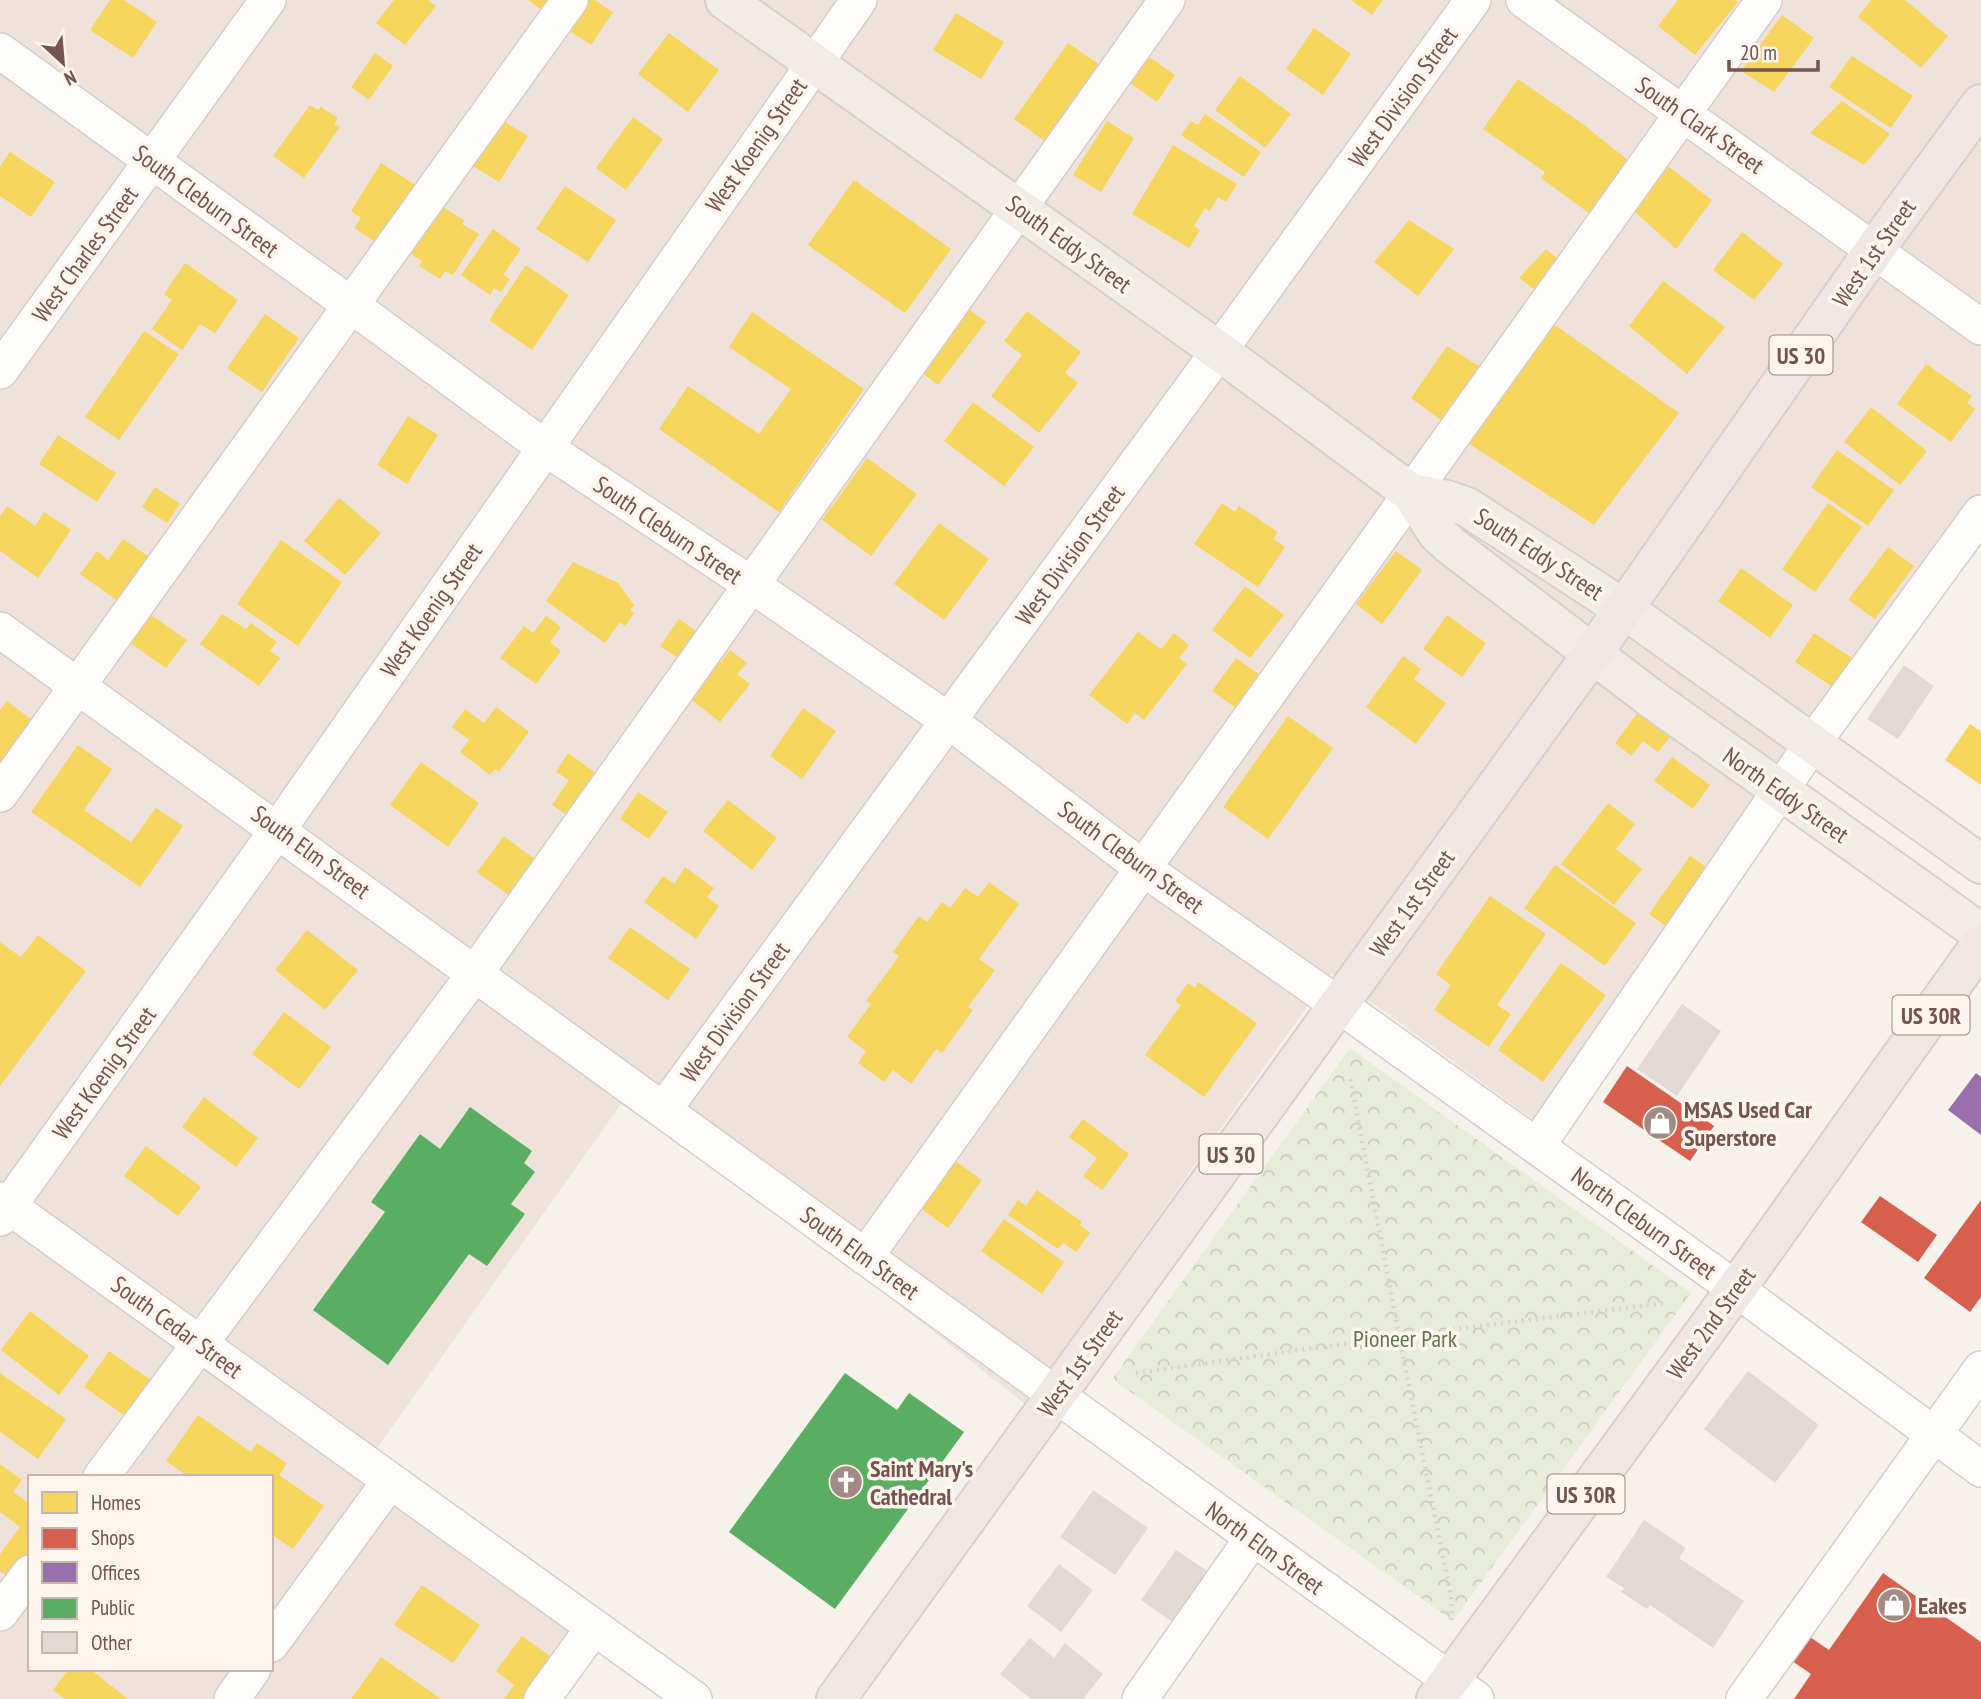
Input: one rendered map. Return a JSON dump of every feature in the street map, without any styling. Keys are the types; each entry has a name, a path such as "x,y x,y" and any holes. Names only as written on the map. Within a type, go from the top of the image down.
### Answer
{"highway":[{"name":"West 1st Street","path":"836,1699 1593,653 1875,249 1981,104"},
{"name":"West 2nd Street","path":"1454,1693 1981,944"}],"main road":[{"name":"South Eddy Street","path":"725,0 1219,351 1411,493 1437,533 1450,545 1593,653"},
{"name":"South Eddy Street","path":"1411,493 1447,499 1467,507 1624,609"},
{"path":"1624,609 1981,864"},
{"name":"North Eddy Street","path":"1593,653 1652,699 1981,933"}],"street":[{"name":"West Charles Street","path":"0,370 268,0"},
{"path":"0,794 570,0"},
{"name":"West Koenig Street","path":"3,1208 279,828 859,0"},
{"path":"102,1475 476,972 1167,0"},
{"name":"West Division Street","path":"664,1109 1474,0"},
{"name":"South Clark Street","path":"1524,0 1981,327"},
{"path":"865,1257 1764,0"},
{"name":"South Cleburn Street","path":"0,51 544,447 752,585 948,721 1144,869 1339,1004"},
{"path":"1537,1146 1812,744 1981,513"},
{"name":"South Elm Street","path":"0,630 279,828 1056,1397"},
{"name":"North Cleburn Street","path":"1339,1004 1981,1469"},
{"name":"South Cedar Street","path":"3,1208 200,1344 390,1481"},
{"path":"1744,1699 1981,1369"},
{"name":"North Elm Street","path":"1056,1397 1252,1539 1454,1693"},
{"path":"273,1641 390,1481 694,1699"},
{"path":"1140,1699 1252,1539"},
{"path":"0,1614 28,1576"},
{"path":"542,1699 594,1627"},
{"path":"232,1699 252,1671"}],"path":[{"path":"1350,1077 1452,1602 1451,1628"},
{"path":"1136,1373 1399,1336 1665,1303"}],"shaded area":[{"path":"0,0 1981,0 1981,501 1541,1125 1331,973 1025,1404 848,1264 621,1104 373,1454 590,1608 525,1699 0,1699"}],"green space":[{"name":"Pioneer Park","path":"1350,1048 1691,1293 1453,1621 1112,1379"}],"building: Homes":[{"path":"110,0 124,0 157,22 133,58 90,30"},
{"path":"394,0 428,0 436,6 405,45 376,23"},
{"path":"528,0 550,0 542,10"},
{"path":"584,0 595,0 613,12 591,45 565,28"},
{"path":"1351,0 1383,0 1372,15"},
{"path":"1678,0 1738,2 1695,55 1658,26"},
{"path":"1871,0 1905,0 1948,36 1921,68 1858,17"},
{"path":"956,13 1004,42 981,79 933,50"},
{"path":"1782,15 1814,38 1774,92 1741,71"},
{"path":"1314,28 1351,54 1323,95 1286,69"},
{"path":"669,33 719,70 688,112 638,74"},
{"path":"1068,43 1103,67 1049,144 1014,119"},
{"path":"375,53 393,66 369,100 351,87"},
{"path":"1145,54 1175,75 1157,102 1127,81"},
{"path":"1852,56 1913,96 1891,128 1829,87"},
{"path":"1240,76 1291,114 1265,148 1215,110"},
{"path":"1518,79 1580,122 1637,167 1597,219 1541,178 1545,172 1483,129"},
{"path":"1842,101 1890,134 1864,165 1810,133"},
{"path":"310,105 318,110 321,107 338,118 334,124 340,127 304,178 273,156"},
{"path":"1205,114 1261,152 1244,177 1181,135 1191,121 1198,125"},
{"path":"495,116 528,136 499,182 466,162"},
{"path":"633,117 663,139 626,190 596,168"},
{"path":"1107,121 1134,138 1101,192 1073,175"},
{"path":"1173,145 1237,184 1226,202 1218,197 1210,211 1205,208 1194,226 1200,230 1189,248 1132,214"},
{"path":"10,152 55,182 31,217 0,196 0,166"},
{"path":"381,163 417,186 380,245 354,228 361,218 351,211"},
{"path":"1664,163 1712,200 1676,249 1634,211"},
{"path":"854,180 951,249 905,313 808,245"},
{"path":"565,186 616,220 588,262 536,229"},
{"path":"441,206 464,220 462,224 479,234 453,275 445,271 440,279 419,266 422,261 411,254"},
{"path":"1409,220 1454,249 1418,296 1374,262"},
{"path":"493,229 521,249 503,275 510,279 501,292 494,288 490,295 461,275"},
{"path":"1742,232 1783,264 1754,300 1713,270"},
{"path":"1546,249 1564,264 1540,294 1519,278"},
{"path":"185,263 238,300 215,333 200,324 182,350 152,329 172,300 164,294"},
{"path":"526,265 569,295 532,350 489,320"},
{"path":"1663,281 1725,327 1687,374 1629,326"},
{"path":"962,304 986,322 938,385 914,367"},
{"path":"1027,311 1081,352 1065,373 1078,383 1039,433 991,396 1022,355 1004,341"},
{"path":"752,312 864,389 779,512 659,429 688,386 759,434 791,389 729,347"},
{"path":"265,314 299,338 262,392 227,368"},
{"path":"1551,322 1679,413 1594,525 1468,443"},
{"path":"144,331 179,354 119,440 85,417"},
{"path":"1447,346 1485,370 1445,423 1411,398"},
{"path":"1926,364 1972,396 1967,403 1975,409 1951,442 1897,404"},
{"path":"973,402 1034,447 1004,486 944,441"},
{"path":"1871,407 1927,451 1900,485 1844,442"},
{"path":"408,416 438,435 407,484 377,465"},
{"path":"58,435 116,473 97,502 39,464"},
{"path":"1837,450 1894,490 1868,526 1811,487"},
{"path":"867,458 917,494 871,556 822,520"},
{"path":"155,487 180,504 167,523 142,507"},
{"path":"339,498 381,533 345,575 304,541"},
{"path":"1222,503 1235,512 1239,506 1278,532 1273,539 1285,547 1258,587 1194,544"},
{"path":"1828,503 1862,527 1815,592 1782,569"},
{"path":"7,506 35,526 44,512 71,530 38,578 0,551 0,516"},
{"path":"939,523 989,559 944,620 894,584"},
{"path":"123,539 151,558 119,602 80,574 97,551 108,560"},
{"path":"281,540 342,582 298,646 237,604"},
{"path":"1888,547 1914,566 1875,619 1848,600"},
{"path":"1396,551 1422,570 1382,624 1356,604"},
{"path":"573,562 618,583 634,605 630,610 634,613 625,626 620,622 605,643 546,601"},
{"path":"1741,568 1793,605 1770,638 1718,601"},
{"path":"1245,586 1284,615 1250,658 1212,630"},
{"path":"147,612 187,640 166,668 127,641"},
{"path":"222,614 246,629 251,623 277,642 270,651 280,658 259,686 200,644"},
{"path":"1447,615 1486,643 1462,677 1423,649"},
{"path":"546,616 561,627 550,642 561,651 536,684 500,658 524,626 533,633"},
{"path":"679,619 702,635 684,662 660,646"},
{"path":"1138,632 1161,649 1174,633 1189,645 1179,658 1187,664 1144,720 1135,713 1127,724 1089,695"},
{"path":"1814,633 1855,660 1836,689 1795,662"},
{"path":"730,650 747,663 737,674 750,684 720,722 684,694 714,656 721,662"},
{"path":"1403,656 1421,669 1414,679 1446,703 1416,744 1366,707"},
{"path":"1236,658 1266,679 1243,713 1212,691"},
{"path":"7,701 39,725 0,766 0,710"},
{"path":"496,707 529,732 499,772 495,769 490,775 460,752 469,740 452,727 465,709 484,723"},
{"path":"803,708 836,731 802,779 770,756"},
{"path":"1638,712 1670,737 1658,752 1643,741 1631,756 1615,743"},
{"path":"1288,716 1333,748 1268,839 1223,807"},
{"path":"1970,724 1981,732 1981,785 1945,760"},
{"path":"78,745 112,769 84,810 131,842 156,808 183,826 140,887 31,812"},
{"path":"568,753 600,776 571,818 552,805 569,780 556,772"},
{"path":"1672,757 1710,785 1693,809 1654,781"},
{"path":"421,762 479,803 448,847 390,805"},
{"path":"638,792 668,812 649,839 620,819"},
{"path":"728,800 777,838 752,870 703,831"},
{"path":"1608,803 1635,824 1616,849 1642,869 1614,905 1561,864"},
{"path":"504,836 537,861 511,897 477,872"},
{"path":"1690,856 1717,874 1676,933 1649,914"},
{"path":"1555,865 1636,923 1605,966 1524,908"},
{"path":"685,867 714,888 707,897 719,906 696,939 644,902 663,876 674,884"},
{"path":"989,882 1019,904 979,959 995,970 968,1007 973,1010 942,1053 936,1049 911,1084 893,1070 884,1082 858,1063 866,1051 847,1037 871,1004 866,1001 899,956 893,952 919,916 927,922 942,902 950,908 965,888 978,897"},
{"path":"1490,896 1546,934 1497,1005 1511,1014 1489,1047 1434,1010 1451,985 1436,974"},
{"path":"630,927 690,969 668,1000 608,958"},
{"path":"307,930 358,970 325,1010 275,970"},
{"path":"38,935 86,971 0,1086 0,942 21,957"},
{"path":"1561,963 1606,995 1543,1082 1498,1050"},
{"path":"1198,982 1257,1023 1204,1097 1145,1055 1181,1005 1175,1001 1188,983 1195,988"},
{"path":"284,1012 331,1047 299,1089 252,1054"},
{"path":"204,1097 258,1138 236,1167 182,1127"},
{"path":"1083,1119 1129,1154 1102,1190 1083,1176 1097,1158 1069,1137"},
{"path":"146,1146 201,1187 178,1216 124,1176"},
{"path":"951,1158 982,1180 948,1228 917,1206"},
{"path":"1037,1190 1082,1222 1080,1225 1090,1233 1076,1252 1063,1243 1058,1249 1008,1215 1018,1200 1026,1206"},
{"path":"1004,1219 1064,1262 1042,1294 981,1251"},
{"path":"30,1311 89,1356 59,1395 1,1350"},
{"path":"109,1351 158,1385 132,1421 84,1387"},
{"path":"0,1373 66,1419 38,1459 0,1432"},
{"path":"198,1415 251,1452 257,1443 287,1463 279,1475 324,1506 293,1549 273,1535 273,1475 186,1475 166,1461"},
{"path":"0,1464 22,1480 13,1492 28,1503 28,1561 14,1580 0,1571 0,1554 20,1527 0,1512"},
{"path":"422,1585 480,1625 453,1663 394,1625"},
{"path":"522,1636 557,1661 530,1699 504,1699 514,1685 496,1671"},
{"path":"381,1657 441,1699 351,1699"},
{"path":"67,1671 93,1671 128,1699 65,1699 53,1690"}],"building: Shops":[{"path":"1627,1066 1714,1126 1690,1161 1603,1102"},
{"path":"1880,1196 1937,1235 1918,1262 1861,1222"},
{"path":"1981,1200 1981,1297 1970,1312 1924,1278"},
{"name":"Eakes","path":"1883,1573 1981,1642 1981,1699 1794,1699 1811,1674 1792,1661 1810,1637 1829,1650"}],"building: Offices":[{"path":"1976,1073 1981,1077 1981,1135 1948,1110"}],"building: Public":[{"path":"470,1107 532,1151 524,1163 535,1172 511,1204 525,1214 487,1266 469,1254 388,1365 313,1310 385,1212 371,1202 420,1134 440,1149"},
{"name":"Saint Mary's Cathedral","path":"845,1373 897,1410 909,1393 964,1432 835,1609 729,1532"}],"building: Other":[{"path":"1904,665 1934,686 1898,739 1867,719"},
{"path":"1682,1004 1721,1031 1677,1096 1637,1069"},
{"path":"1748,1371 1819,1425 1775,1483 1704,1429"},
{"path":"1093,1490 1148,1528 1115,1575 1060,1537"},
{"path":"1644,1520 1686,1548 1679,1558 1744,1601 1713,1648 1650,1605 1647,1609 1621,1592 1624,1588 1606,1577"},
{"path":"1176,1550 1216,1577 1181,1628 1141,1600"},
{"path":"1059,1564 1093,1590 1061,1632 1027,1606"},
{"path":"1030,1638 1054,1658 1065,1643 1103,1674 1083,1699 1031,1699 1000,1674"}],"place":[{"name":"MSAS Used Car Superstore","path":"1660,1123"},
{"name":"Saint Mary's Cathedral","path":"846,1482"},
{"name":"Eakes","path":"1894,1605"}]}
